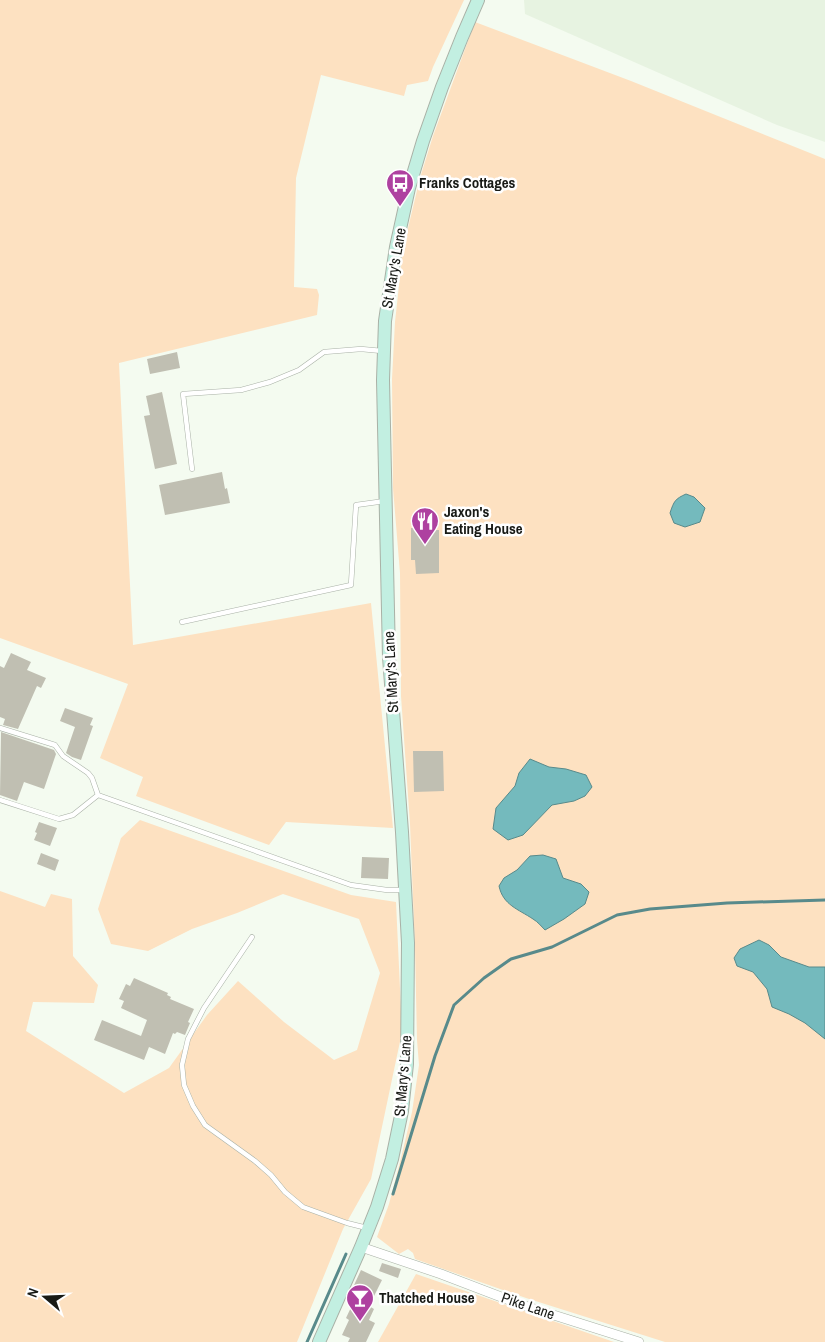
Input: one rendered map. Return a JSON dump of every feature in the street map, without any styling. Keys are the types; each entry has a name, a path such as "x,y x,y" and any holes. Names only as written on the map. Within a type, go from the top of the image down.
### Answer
{"main road":[{"name":"St Mary's Lane","path":"319,1342 377,1207 392,1158 403,1102 407,1064 408,943 389,658 383,380 385,321 396,247 409,188 442,86 478,0"}],"street":[{"name":"Pike Lane","path":"361,1247 441,1274 522,1305 639,1342"}],"lane":[{"path":"192,469 183,394 241,390 270,382 299,370 324,352 361,349 384,351"},
{"path":"182,622 351,585 356,505 386,500"},
{"path":"0,728 55,745 63,756 88,773 92,778 98,795"},
{"path":"98,795 351,885 387,890 405,890"},
{"path":"0,800 59,819 73,814 98,795"},
{"path":"252,937 204,1008 188,1039 182,1065 184,1085 193,1106 205,1125 255,1161 285,1192 303,1207 368,1228"}],"shaded area":[{"path":"0,0 464,0 428,81 407,85 404,96 321,75 296,178 294,287 317,289 319,295 317,315 119,363 133,645 371,603 393,828 286,822 269,845 136,796 143,777 100,758 128,684 0,638"},
{"path":"524,0 825,0 825,142 777,125 525,14"},
{"path":"475,22 631,81 825,159 825,1342 665,1342 526,1298 415,1259 413,1253 408,1249 399,1254 377,1237 389,1204 400,1162 412,1112 419,1065 410,824 401,696 400,573 393,488 392,379 395,322 403,249 420,178 433,136"},
{"path":"140,820 351,895 396,902 402,1032 371,1179 343,1229 297,1342 0,1342 0,891 45,907 51,894 72,899 73,956 98,985 94,1003 33,1002 26,1031 124,1093 169,1068 207,1015 238,981 284,1022 334,1060 357,1050 380,973 359,919 283,894 192,929 148,951 111,944 98,909 121,838"},
{"path":"416,1274 614,1342 378,1342"}],"water":[{"path":"686,494 694,497 705,508 700,522 685,527 674,523 670,513 675,501"},
{"path":"530,759 549,767 566,769 586,775 592,787 585,796 574,801 552,805 523,835 508,840 493,829 496,808 515,786 519,773"},
{"path":"543,855 556,859 563,878 581,884 589,892 585,904 545,930 535,920 508,902 504,898 499,886 504,878 517,870 530,856"},
{"path":"759,940 769,945 781,957 809,967 825,967 825,1039 805,1023 772,1007 767,989 753,972 737,966 734,958 740,949"}],"building":[{"path":"177,352 180,368 150,374 147,359"},
{"path":"162,392 177,464 155,469 144,416 150,415 146,396"},
{"path":"222,472 230,503 165,515 159,485"},
{"name":"Jaxon's Eating House","path":"415,520 436,520 436,530 439,530 439,573 416,574 415,560 411,560 411,528 415,528"},
{"path":"11,653 31,662 27,670 46,678 41,688 37,686 18,729 3,725 5,719 0,717 0,666 4,668"},
{"path":"65,708 93,718 90,725 93,726 81,760 66,753 75,727 60,721"},
{"path":"1,732 54,750 56,754 44,789 24,782 17,801 0,795"},
{"path":"413,751 443,751 444,791 414,792"},
{"path":"39,822 57,828 50,846 34,840"},
{"path":"41,853 59,860 55,871 37,864"},
{"path":"362,857 389,858 388,879 361,878"},
{"path":"134,978 168,993 167,995 171,997 170,999 194,1009 185,1035 177,1032 173,1033 165,1054 149,1047 144,1060 94,1040 102,1020 141,1036 147,1020 121,1008 124,1001 119,999 126,984 130,986"},
{"path":"382,1263 401,1269 398,1278 379,1271"},
{"path":"361,1270 382,1280 369,1306 374,1309 369,1320 375,1323 366,1342 348,1342 350,1338 342,1335 349,1320 346,1318 355,1299 349,1296"}],"waterway":[{"path":"393,1194 435,1056 454,1005 484,978 511,959 552,947 617,915 650,909 727,903 825,900"},
{"path":"307,1342 346,1254"}],"place":[{"name":"Franks Cottages","path":"400,207"},
{"name":"Jaxon's Eating House","path":"425,545"},
{"name":"Thatched House","path":"360,1322"}]}
